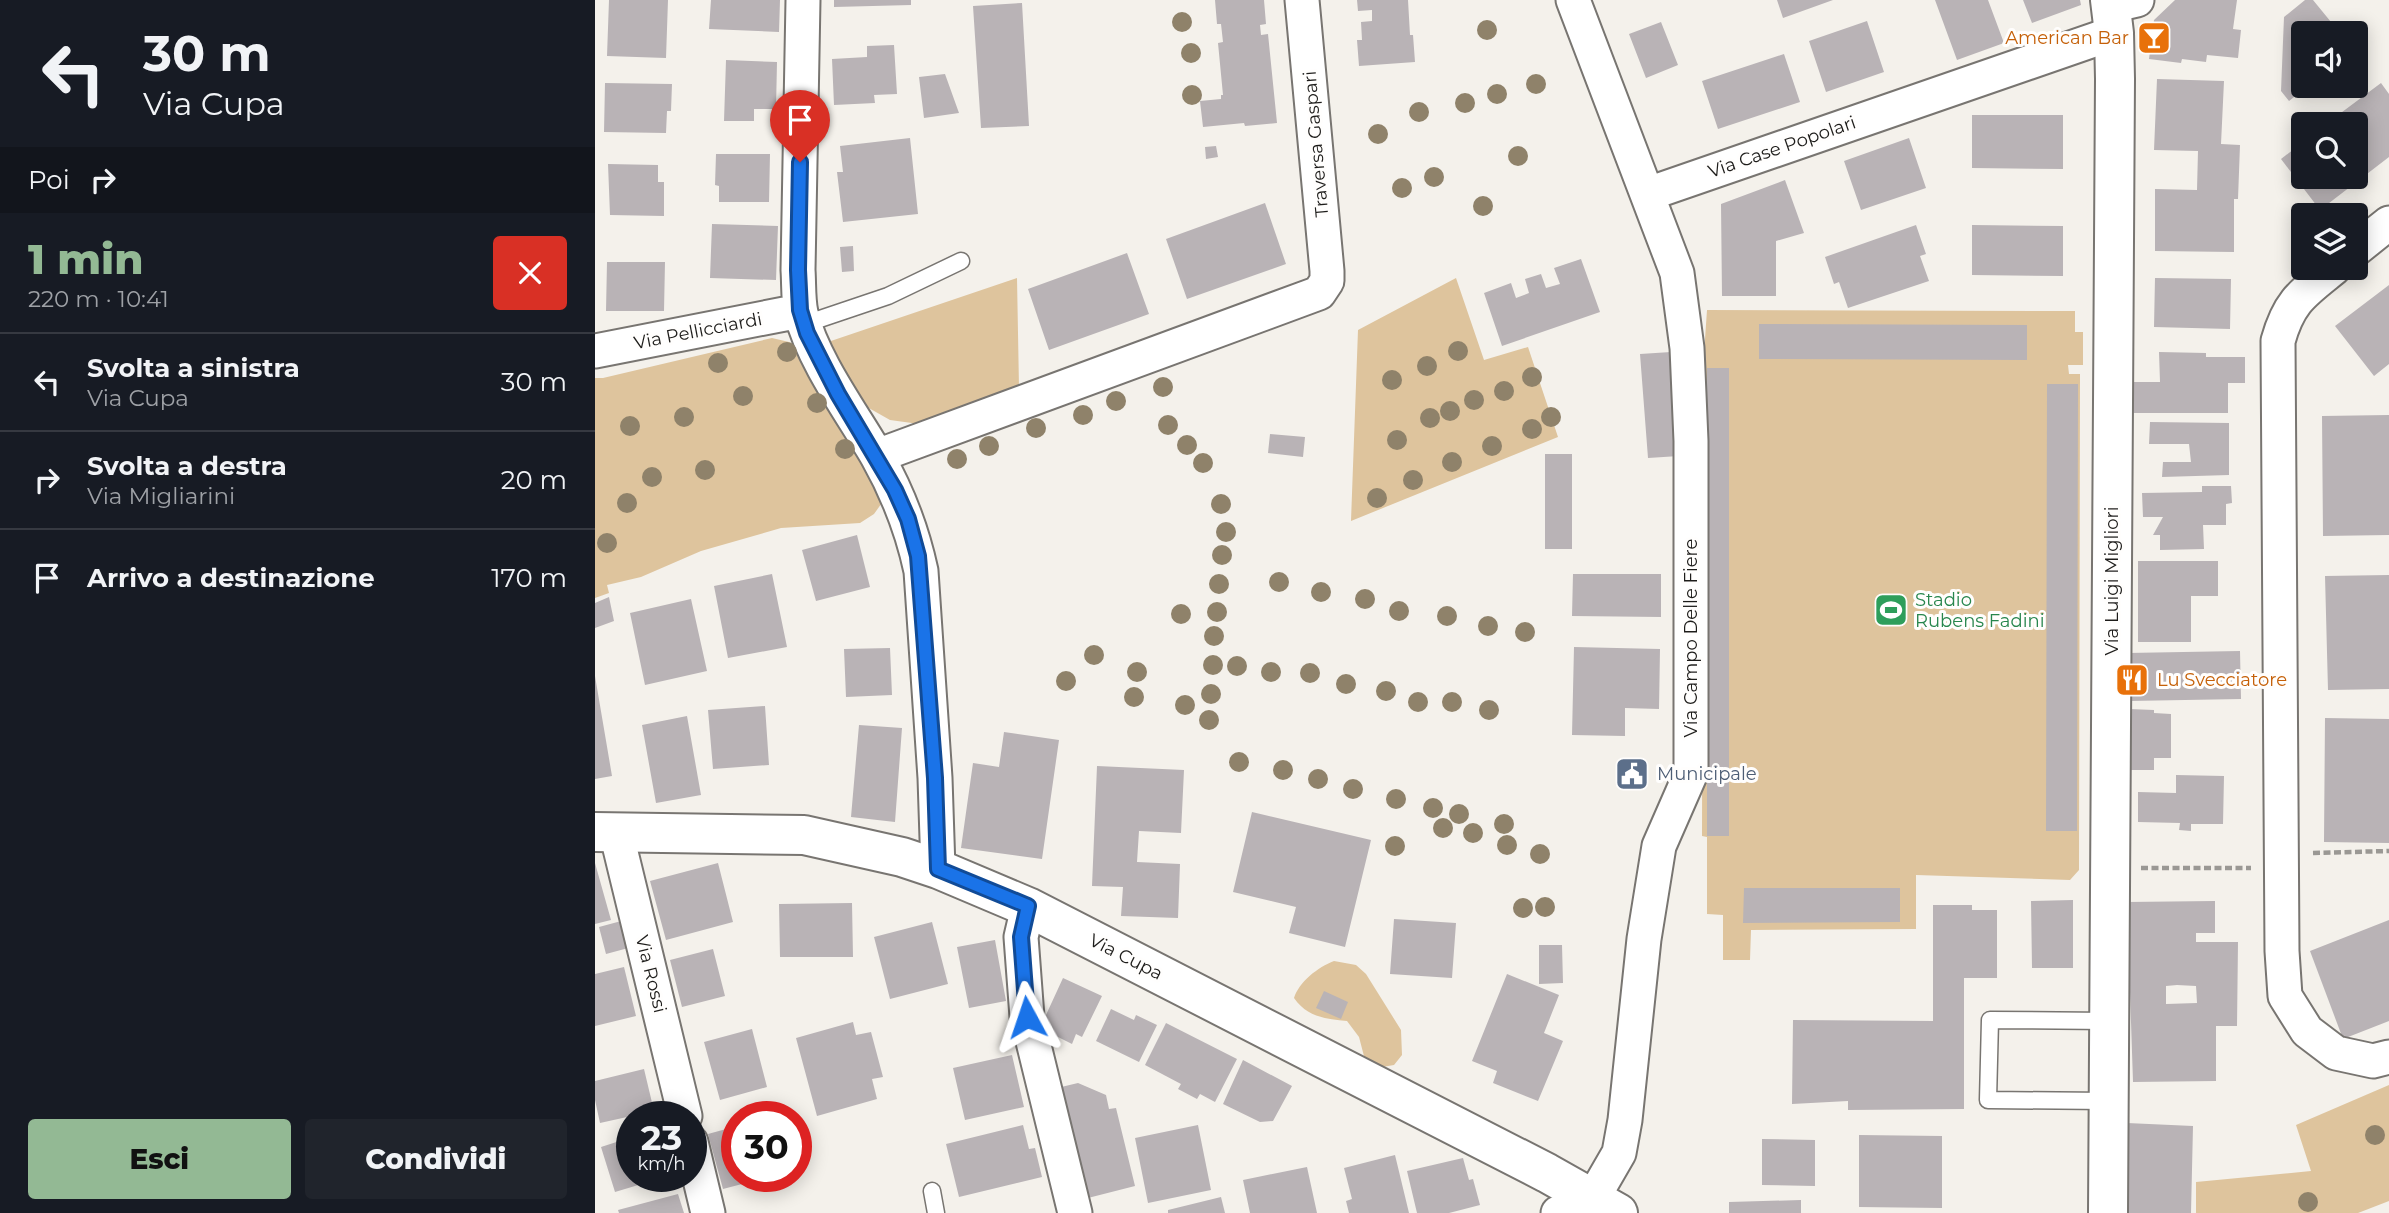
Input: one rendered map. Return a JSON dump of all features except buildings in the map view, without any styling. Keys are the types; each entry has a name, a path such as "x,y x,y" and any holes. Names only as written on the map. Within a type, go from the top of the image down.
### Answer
{"main road":[{"name":"Via Luigi Migliori","path":"2108,1213 2118,10"},
{"name":"Via Cupa","path":"606,832 804,835 902,857 938,869 1028,906 1605,1205"}],"street":[{"path":"803,0 798,270 803,317 838,394 877,456 908,519 921,571 935,778 938,869"},
{"name":"Traversa Gaspari","path":"877,456 1319,293 1324,287 1327,271 1302,0"},
{"path":"1573,0 1648,194"},
{"name":"Via Case Popolari","path":"1648,194 2118,10"},
{"name":"Via Campo Delle Fiere","path":"1605,1205 1625,1120 1644,939 1659,846 1691,773 1691,441 1687,348 1677,273 1648,194"},
{"path":"2368,240 2389,223"},
{"path":"2319,280 2296,299 2284,321 2278,341 2280,861 2285,996 2307,1031 2336,1053 2373,1061 2389,1057"},
{"name":"Via Pellicciardi","path":"595,351 803,317"},
{"name":"Via Rossi","path":"606,832 681,1101"},
{"path":"1028,906 1021,937 1027,1017 1075,1213"},
{"path":"703,1192 708,1213"},
{"path":"1558,1213 1605,1205"}],"lane":[{"path":"803,317 888,296 961,261"},
{"path":"2108,1101 1988,1100 1990,1020 2109,1021"},
{"path":"932,1191 936,1213"}],"path":[{"path":"2130,868 2280,861 2389,851"}],"shaded area":[{"path":"1017,278 1019,388 919,424 890,420 867,407 844,376 825,343"},
{"path":"1456,278 1484,360 1528,347 1558,437 1351,521 1358,330"},
{"name":"Stadio Rubens Fadini","path":"1707,310 2075,311 2075,332 2083,332 2083,365 2068,365 2069,374 2080,374 2079,870 2070,880 1916,875 1916,929 1751,930 1750,960 1723,960 1723,915 1707,914 1707,837 1702,836 1703,368"},
{"path":"772,338 801,348 884,500 874,514 860,523 781,528 701,551 641,577 607,585 609,593 595,598 595,378"},
{"path":"1334,961 1356,965 1366,974 1401,1030 1402,1055 1394,1065 1376,1068 1365,1060 1359,1037 1347,1021 1311,1013 1294,998 1300,986 1310,976"},
{"path":"2389,1085 2389,1201 2358,1213 2196,1213 2196,1182 2311,1171 2296,1125"}],"place":[{"name":"American Bar","path":"2154,38"},
{"name":"Stadio Rubens Fadini","path":"1891,610"},
{"name":"Lu Svecciatore","path":"2132,680"},
{"name":"Municipale","path":"1632,774"}],"route":[{"path":"800,162 800,310 807,333 838,394 895,490 908,519 921,571 935,778 938,869 1028,906 1021,937 1027,1017"}]}
